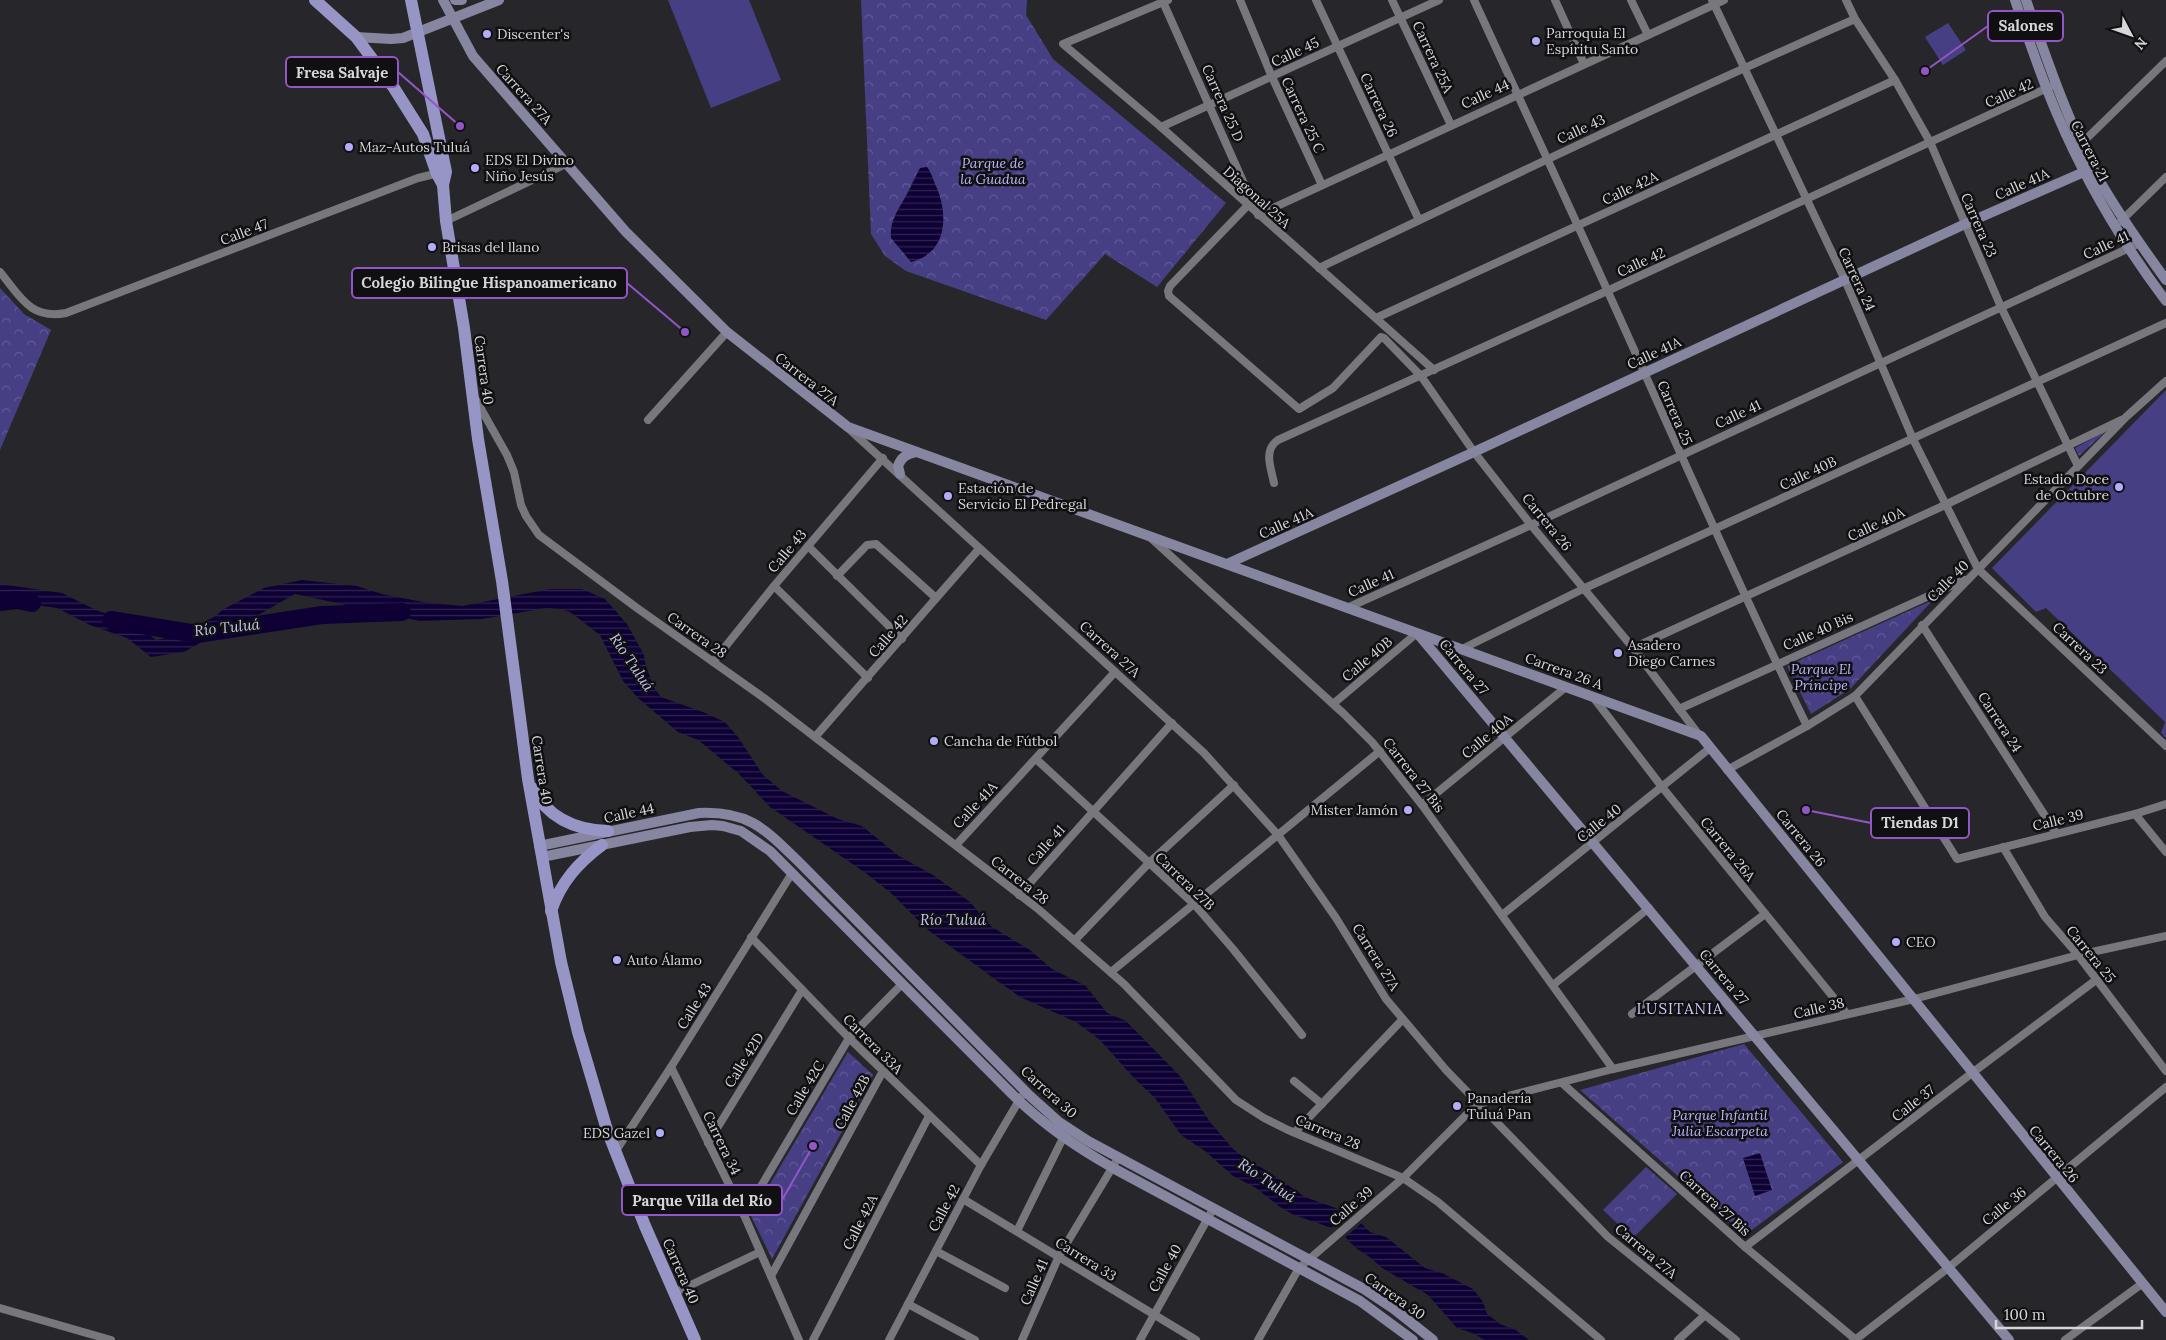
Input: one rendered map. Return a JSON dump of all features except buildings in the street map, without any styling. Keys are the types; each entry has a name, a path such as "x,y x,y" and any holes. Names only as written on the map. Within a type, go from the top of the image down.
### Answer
{"main road":[{"name":"Carrera 40","path":"315,0 356,37 394,88 423,134 442,177"},
{"name":"Carrera 40","path":"411,0 442,177 446,221 502,581 507,631 528,779 551,911 578,1032 615,1152 695,1340"},
{"path":"528,779 542,804 566,823 582,829 608,831"},
{"path":"551,911 560,889 569,875 585,858 602,845"}],"street":[{"name":"Carrera 27A","path":"443,0 473,56 626,232 727,332 848,427 979,549 1172,723 1234,785 1278,835 1313,884 1381,992 1402,1020 1477,1104 1508,1133 1608,1237 1736,1340"},
{"path":"455,0 462,0"},
{"path":"356,37 403,38 499,0"},
{"name":"Carrera 25 C","path":"1240,0 1272,77 1322,185"},
{"name":"Carrera 26","path":"1316,0 1336,47 1418,220"},
{"name":"Carrera 25A","path":"1392,0 1451,125"},
{"name":"Calle 45","path":"1161,127 1439,0"},
{"name":"Carrera 25","path":"1474,0 1644,373 1679,455 1807,726"},
{"path":"1555,0 1584,64"},
{"path":"1631,0 1648,35"},
{"name":"Calle 44","path":"1258,215 1648,35 1713,2 1724,0"},
{"name":"Carrera 23","path":"1846,0 1855,19 1895,80 1930,142 2001,307 2078,466"},
{"name":"Carrera 21","path":"2015,0 2051,87 2089,170 2120,222 2131,249 2166,301"},
{"name":"Carrera 21","path":"2026,0 2051,87 2082,143 2089,170"},
{"name":"Diagonal 25A","path":"1165,1 1063,44 1249,203 1258,215 1434,370"},
{"name":"Carrera 25 D","path":"1165,1 1210,105 1249,203"},
{"name":"Carrera 24","path":"1713,2 1845,280 1913,439 1978,569"},
{"name":"Calle 43","path":"1319,268 1547,159 1855,19"},
{"path":"2082,143 2165,62"},
{"name":"Calle 42A","path":"1376,318 1895,80"},
{"name":"Calle 42","path":"1274,483 1268,453 1273,443 2051,87"},
{"path":"446,221 568,163"},
{"name":"Calle 41A","path":"1227,564 1474,452 1965,224 2089,170"},
{"name":"Calle 47","path":"0,272 29,307 40,313 51,315 76,310 418,178 442,177"},
{"name":"Calle 41","path":"2120,222 2166,177"},
{"name":"Carrera 26","path":"1249,203 1170,286 1168,290 1169,296 1299,409 1333,388 1381,337 1421,376 1474,452 1531,525 1585,588 1727,770 2166,1312"},
{"name":"Carrera 21","path":"2120,222 2140,243 2166,280"},
{"name":"Calle 41","path":"1347,608 2131,249 2140,243"},
{"name":"Calle 40B","path":"1462,649 1585,588 2166,323"},
{"path":"648,420 727,332"},
{"name":"Calle 40","path":"1727,770 1807,726 1855,696 2126,417 2166,381"},
{"name":"Carrera 28","path":"472,395 508,455 514,472 521,505 529,521 540,535 815,737 956,845 1075,940 1112,972 1236,1100 1264,1118 1403,1178 1438,1202 1601,1340"},
{"name":"Calle 40A","path":"1633,648 1945,505 2126,417"},
{"name":"Carrera 26 A","path":"848,427 1701,736"},
{"path":"900,474 898,466 901,460 908,454 916,452"},
{"name":"Calle 43","path":"713,662 774,586 883,458"},
{"name":"Carrera 27 Bis","path":"1149,536 1358,727 1380,751 1422,805 1613,1069"},
{"path":"837,576 867,545 876,544 936,598"},
{"path":"808,546 902,639"},
{"name":"Calle 42","path":"815,737 979,549"},
{"name":"Carrera 23","path":"1978,569 2166,746"},
{"name":"Calle 40 Bis","path":"1679,708 1968,578"},
{"path":"774,586 868,678"},
{"path":"1931,595 1941,606"},
{"name":"Carrera 24","path":"1922,625 2056,833"},
{"name":"Calle 40B","path":"1333,704 1418,633"},
{"name":"Carrera 27","path":"1418,633 1593,844 1649,908 1858,1162 2009,1340"},
{"name":"Calle 41A","path":"956,845 1115,672"},
{"name":"Calle 40A","path":"1422,805 1566,687"},
{"name":"Carrera 26A","path":"1593,696 1662,787 1847,1014"},
{"name":"Calle 39","path":"1855,696 1956,858 2003,848 2166,804"},
{"name":"Calle 41","path":"1019,895 1172,723"},
{"name":"Calle 40","path":"1502,916 1710,748"},
{"path":"1112,972 1380,751"},
{"name":"Carrera 27B","path":"1036,759 1194,904 1302,1035"},
{"path":"1075,940 1149,863 1234,785"},
{"name":"Calle 44","path":"541,851 608,831 685,815 725,813"},
{"name":"Carrera 30","path":"725,813 750,822 770,835 1026,1092 1059,1122 1299,1268 1360,1301 1413,1340"},
{"path":"2134,814 2166,852"},
{"path":"744,833 750,822"},
{"name":"Calle 44","path":"541,851 602,845 690,827 723,826"},
{"name":"Carrera 30","path":"723,826 744,833 760,843 1018,1100 1062,1138 1113,1168 1307,1260 1380,1300 1433,1340"},
{"name":"Carrera 25","path":"2003,848 2045,917 2078,955 2166,1071"},
{"name":"Calle 43","path":"615,1152 671,1067 792,873"},
{"path":"1553,985 1649,908"},
{"path":"1632,1014 1765,914"},
{"name":"Calle 38","path":"1477,1104 1613,1069 1914,999 2078,955 2166,936"},
{"name":"Carrera 33A","path":"751,938 882,1071 981,1165"},
{"path":"898,980 903,968"},
{"name":"Calle 42C","path":"744,1216 849,1038 898,980"},
{"name":"Calle 37","path":"1746,1247 2096,980"},
{"name":"Calle 42D","path":"708,1143 802,990"},
{"path":"1296,1132 1402,1020"},
{"name":"Carrera 34","path":"671,1067 744,1216 799,1340"},
{"name":"Calle 42B","path":"772,1276 882,1071"},
{"path":"1294,1081 1322,1104"},
{"name":"Carrera 27 Bis","path":"1562,1082 1746,1247 1855,1340"},
{"name":"Calle 36","path":"1855,1340 1948,1268 2166,1088"},
{"name":"Calle 42","path":"889,1340 981,1165 1018,1100 1026,1092"},
{"name":"Calle 39","path":"1258,1340 1299,1268 1403,1178 1477,1104"},
{"name":"Calle 42A","path":"813,1340 929,1116"},
{"path":"1017,1231 1062,1138"},
{"name":"Calle 41","path":"1022,1340 1059,1256 1118,1158"},
{"name":"Carrera 33","path":"963,1199 1196,1340"},
{"name":"Calle 40","path":"1140,1340 1210,1214"},
{"path":"936,1251 1006,1288"},
{"path":"674,1293 760,1252"},
{"path":"2065,1340 2143,1283"},
{"path":"908,1304 975,1340"},
{"path":"0,1308 111,1340"},
{"path":"1678,1340 1704,1316"}],"green space":[{"path":"668,0 749,0 781,80 711,108"},
{"name":"Parque de la Guadua","path":"861,0 1027,0 1026,15 1053,59 1226,203 1157,287 1105,254 1046,320 906,271 885,256 871,234"},
{"path":"1948,23 1966,50 1943,65 1925,37"},
{"path":"0,288 24,314 51,330 0,450"},
{"name":"Estadio Doce de Octubre","path":"2166,390 2166,738 2161,733 2165,722 2046,608 2036,612 1992,568"},
{"path":"2106,431 2079,456 2075,448"},
{"name":"Parque El Príncipe","path":"1933,600 1850,689 1811,714 1787,666"},
{"name":"Parque Infantil Julia Escarpeta","path":"1744,1044 1843,1162 1745,1235 1580,1090"},
{"path":"848,1052 873,1075 772,1259 751,1216"},
{"path":"1646,1167 1677,1194 1633,1238 1603,1210"}],"water":[{"path":"927,167 940,195 943,219 942,230 939,241 932,250 923,257 911,262 891,238 892,226 896,214 920,168"},
{"name":"Río Tuluá","path":"302,580 357,586 382,594 423,602 462,606 550,589 582,589 605,599 627,624 644,655 654,688 661,697 725,722 738,737 763,775 782,791 838,819 862,826 899,856 933,875 970,902 992,927 1030,950 1052,969 1086,986 1107,1013 1126,1021 1180,1076 1210,1122 1233,1149 1246,1159 1269,1172 1305,1197 1344,1211 1358,1220 1370,1232 1386,1237 1425,1268 1442,1273 1473,1289 1483,1302 1487,1314 1500,1324 1516,1330 1529,1340 1485,1340 1457,1328 1428,1295 1382,1268 1356,1248 1343,1235 1332,1228 1294,1215 1280,1207 1256,1188 1233,1176 1205,1151 1181,1135 1155,1098 1100,1040 1076,1022 1020,997 928,930 892,894 867,874 770,807 739,774 708,748 698,740 678,732 638,698 623,681 600,635 570,612 546,608 482,619 420,621 295,594 221,636 207,639 184,652 151,657 127,638 90,625 57,608 0,600 0,584 62,593 96,610 135,624 156,640 176,636 214,617 224,609 264,588"},
{"path":"1760,1153 1772,1190 1755,1196 1743,1158"}],"pier":[{"path":"1350,1212 1363,1222 1343,1239 1329,1230"}],"waterway":[{"name":"Río Tuluá","path":"0,602 17,600 32,603"},
{"name":"Río Tuluá","path":"111,620 197,634 322,615 402,612"}],"place":[{"name":"Discenter's","path":"487,34"},
{"name":"Parroquia El Espíritu Santo","path":"1536,41"},
{"name":"Salones","path":"1925,71"},
{"name":"Fresa Salvaje","path":"460,126"},
{"name":"Maz-Autos Tuluá","path":"349,147"},
{"name":"EDS El Divino Niño Jesús","path":"475,168"},
{"name":"Brisas del llano","path":"432,247"},
{"name":"Colegio Bilingue Hispanoamericano","path":"685,332"},
{"name":"Estadio Doce de Octubre","path":"2119,487"},
{"name":"Estación de Servicio El Pedregal","path":"948,496"},
{"name":"Asadero Diego Carnes","path":"1618,653"},
{"name":"Cancha de Fútbol","path":"934,741"},
{"name":"Mister Jamón","path":"1408,810"},
{"name":"Tiendas D1","path":"1806,810"},
{"name":"CEO","path":"1896,942"},
{"name":"Auto Álamo","path":"617,960"},
{"name":"Panadería Tuluá Pan","path":"1457,1106"},
{"name":"EDS Gazel","path":"660,1133"},
{"name":"Parque Villa del Río","path":"813,1146"}],"district":[{"name":"LUSITANIA","path":"1680,1008"}]}
